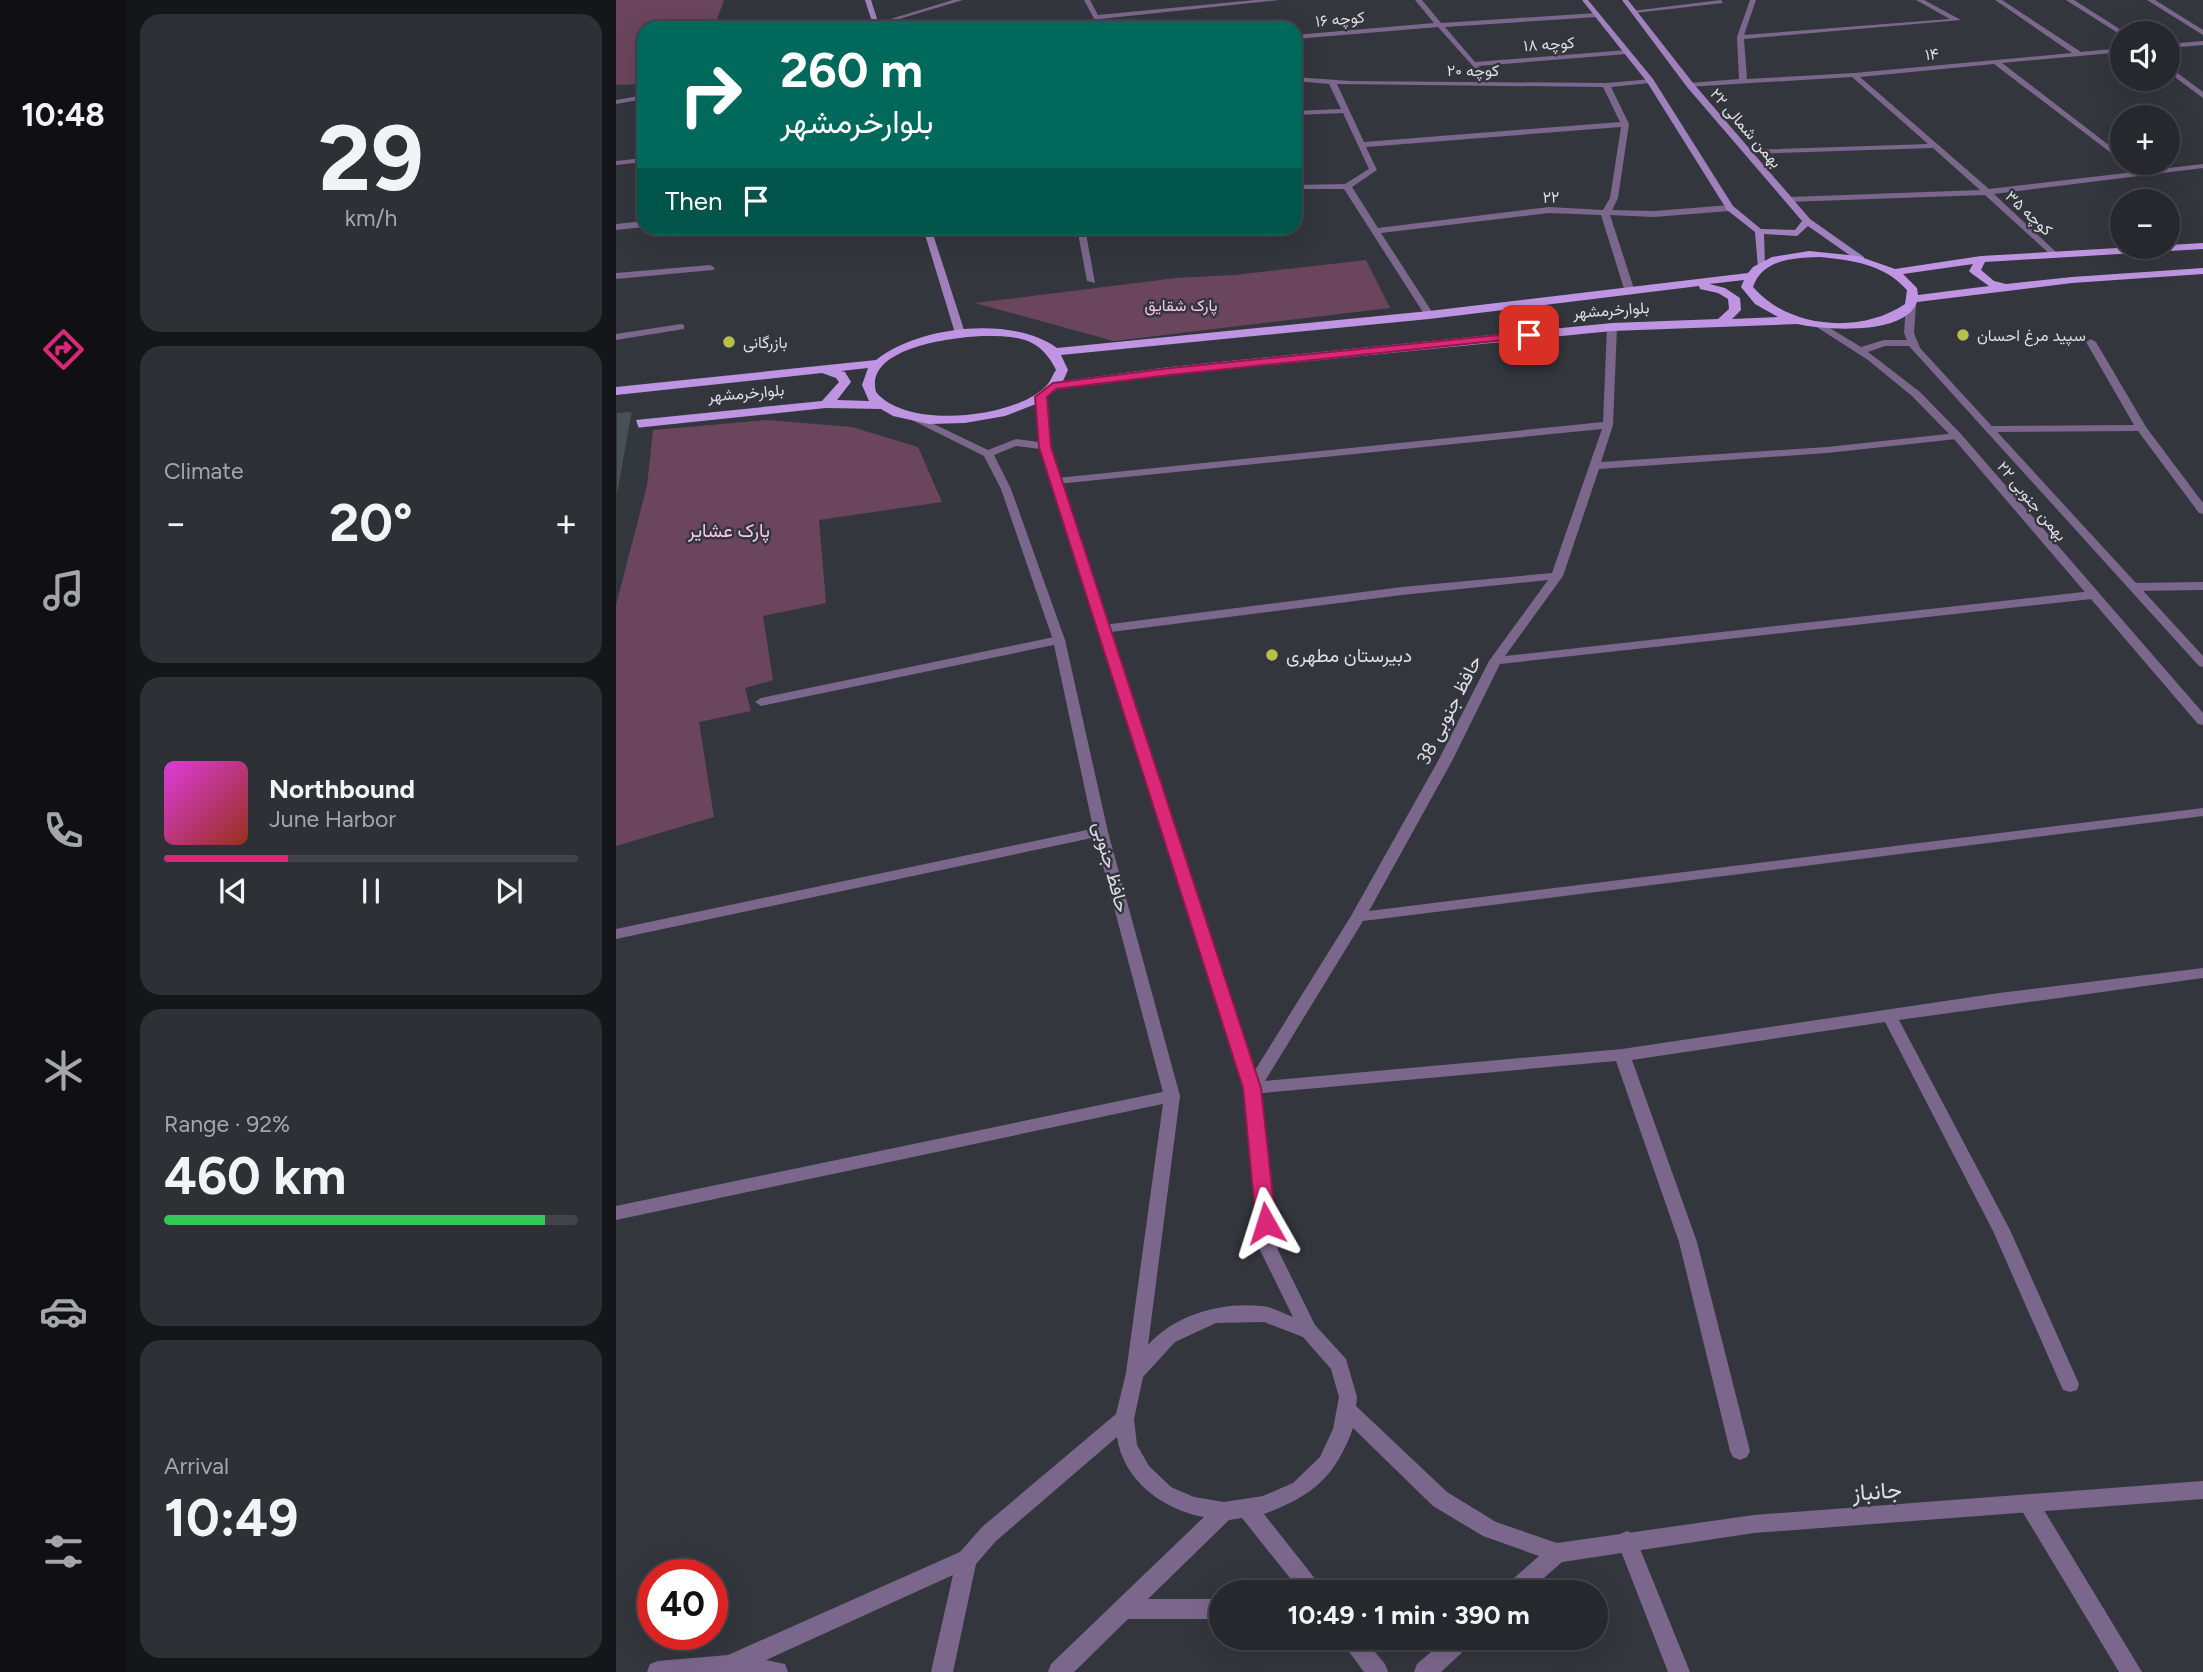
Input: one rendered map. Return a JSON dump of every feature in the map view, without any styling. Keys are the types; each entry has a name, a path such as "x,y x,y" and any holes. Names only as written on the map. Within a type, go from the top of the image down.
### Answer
{"main road":[{"path":"868,0 875,21"},
{"path":"1585,0 1650,82 1730,208 1759,231 1797,233 1807,221"},
{"name":"۲۲ بهمن شمالی","path":"1625,0 1690,85 1807,221 1861,259"},
{"path":"1759,231 1761,266"},
{"path":"929,235 960,333"},
{"path":"1895,272 1981,259 2203,246"},
{"path":"1913,302 1913,290 1895,272 1861,259 1819,254 1781,258 1761,266 1750,276 1747,287 1752,296 1778,313 1797,320 1817,324 1872,324 1897,316 1913,302 2072,280 2203,271"},
{"path":"1981,259 1975,271 1990,283 2008,289"},
{"name":"بلوارخرمشهر","path":"1053,352 1429,315 1750,276"},
{"path":"1689,285 1721,290 1734,298 1735,310 1724,320"},
{"name":"بلوارخرمشهر","path":"1053,386 1170,371 1612,327 1724,320 1797,320"},
{"path":"960,333 1016,335 1031,339 1053,352 1061,368 1053,386 1041,397 1025,405 982,418 935,421 913,418 880,405 871,396 867,385 871,373 880,363 917,343 960,333"},
{"path":"1164,341 1149,348 1142,356 1147,365 1170,371"},
{"name":"بلوارخرمشهر","path":"616,391 880,363"},
{"path":"822,369 841,374 845,382 826,404"},
{"name":"بلوارخرمشهر","path":"616,426 826,404 880,405"}],"street":[{"path":"893,21 960,0"},
{"path":"1087,0 1098,21"},
{"path":"1096,17 1276,0"},
{"path":"1418,0 1490,84"},
{"path":"1743,81 1740,37 1753,0"},
{"path":"1740,37 1958,20 1919,0"},
{"path":"1998,0 2079,54"},
{"path":"2068,0 2110,26"},
{"path":"2150,0 2203,33"},
{"path":"1635,11 1721,2"},
{"name":"کوچه ۱۶","path":"1302,36 1438,24 1597,15"},
{"path":"2180,45 2203,43"},
{"name":"۱۴","path":"1690,85 1854,75 2110,51"},
{"name":"کوچه ۱۸","path":"1473,64 1627,52"},
{"path":"1996,62 2110,149"},
{"name":"کوچه ۳۵","path":"1854,75 2053,254"},
{"path":"2180,78 2203,96"},
{"name":"کوچه ۲۰","path":"1302,80 1606,85 1650,82"},
{"path":"1302,187 1347,186 1373,170 1332,82"},
{"path":"1606,85 1625,124 1615,198 1605,214 1630,292"},
{"path":"616,102 637,98"},
{"path":"1302,113 1345,111"},
{"path":"1361,145 1625,124"},
{"path":"1749,152 1935,146"},
{"path":"616,163 637,161"},
{"path":"2180,169 2203,166"},
{"path":"1790,200 1987,192 2133,175"},
{"path":"1347,186 1429,315"},
{"name":"۲۲","path":"1374,230 1549,210 1654,214 1730,208"},
{"path":"616,227 637,224"},
{"path":"1083,235 1092,281"},
{"path":"616,276 710,268"},
{"path":"1860,351 1884,343 1912,343 1909,333 1913,302"},
{"name":"۲۲ بهمن جنوبی","path":"1817,324 1860,351 1916,394 1957,436 2203,721"},
{"path":"616,337 681,327"},
{"name":"حافظ جنوبی 38","path":"1252,1088 1358,917 1445,761 1495,661 1557,576 1608,425 1612,327"},
{"path":"2091,342 2141,428 2203,511"},
{"name":"۲۲ بهمن جنوبی","path":"1912,343 2203,663"},
{"path":"1041,397 1045,447 1252,1088 1269,1250 1309,1331 1339,1365 1348,1397 1343,1430 1327,1463 1300,1489 1264,1506 1224,1511 1193,1506 1164,1493 1142,1472 1128,1447 1124,1419 1135,1373 1168,1336 1214,1315 1264,1314 1309,1331"},
{"path":"913,418 988,454 1006,445 1027,440 1045,447"},
{"path":"1058,481 1608,425"},
{"path":"1989,429 2141,428"},
{"path":"1594,466 1827,450 1957,436"},
{"name":"حافظ جنوبی","path":"988,454 1006,489 1059,640 1101,832 1172,1097 1135,1373"},
{"path":"1103,629 1402,591 1557,576"},
{"path":"2133,587 2203,586"},
{"path":"1495,661 2092,595"},
{"path":"761,702 1059,640"},
{"path":"1358,917 2203,812"},
{"path":"616,934 1101,832"},
{"path":"1252,1088 1622,1055 1889,1015 2203,973"},
{"path":"1889,1015 2001,1230 2070,1384"},
{"path":"1622,1055 1688,1242 1740,1451"},
{"path":"616,1213 1172,1097"},
{"path":"1346,1409 1440,1499 1490,1529 1557,1553 1527,1580"},
{"path":"729,1666 967,1559 989,1534 1124,1419"},
{"name":"جانباز","path":"1557,1553 1754,1524 2203,1490"},
{"path":"2029,1504 2130,1672"},
{"path":"1247,1508 1304,1580"},
{"path":"1059,1672 1224,1511"},
{"path":"1627,1541 1679,1672"},
{"path":"942,1672 967,1559"},
{"path":"1124,1609 1209,1608"},
{"path":"1360,1650 1377,1672"},
{"path":"1425,1672 1450,1650"},
{"path":"658,1672 729,1666 778,1672"}],"green space":[{"path":"616,0 724,0 716,21 637,21 637,84 616,85"},
{"name":"پارک شقایق","path":"1366,260 1390,308 1114,341 975,303 1176,278 1235,275"},
{"name":"پارک عشایر","path":"767,420 852,427 918,447 942,502 819,520 826,603 763,616 773,680 745,688 751,711 699,722 714,817 616,846 616,605 647,486 653,430"}],"building":[{"path":"633,411 616,505 616,412"}],"place":[{"name":"سپید مرغ احسان","path":"1963,335"},
{"name":"بازرگانی","path":"729,342"},
{"name":"دبیرستان مطهری","path":"1272,655"}],"route":[{"path":"1266,1223 1252,1088 1045,447 1041,397 1053,386 1170,371 1529,335"}]}
